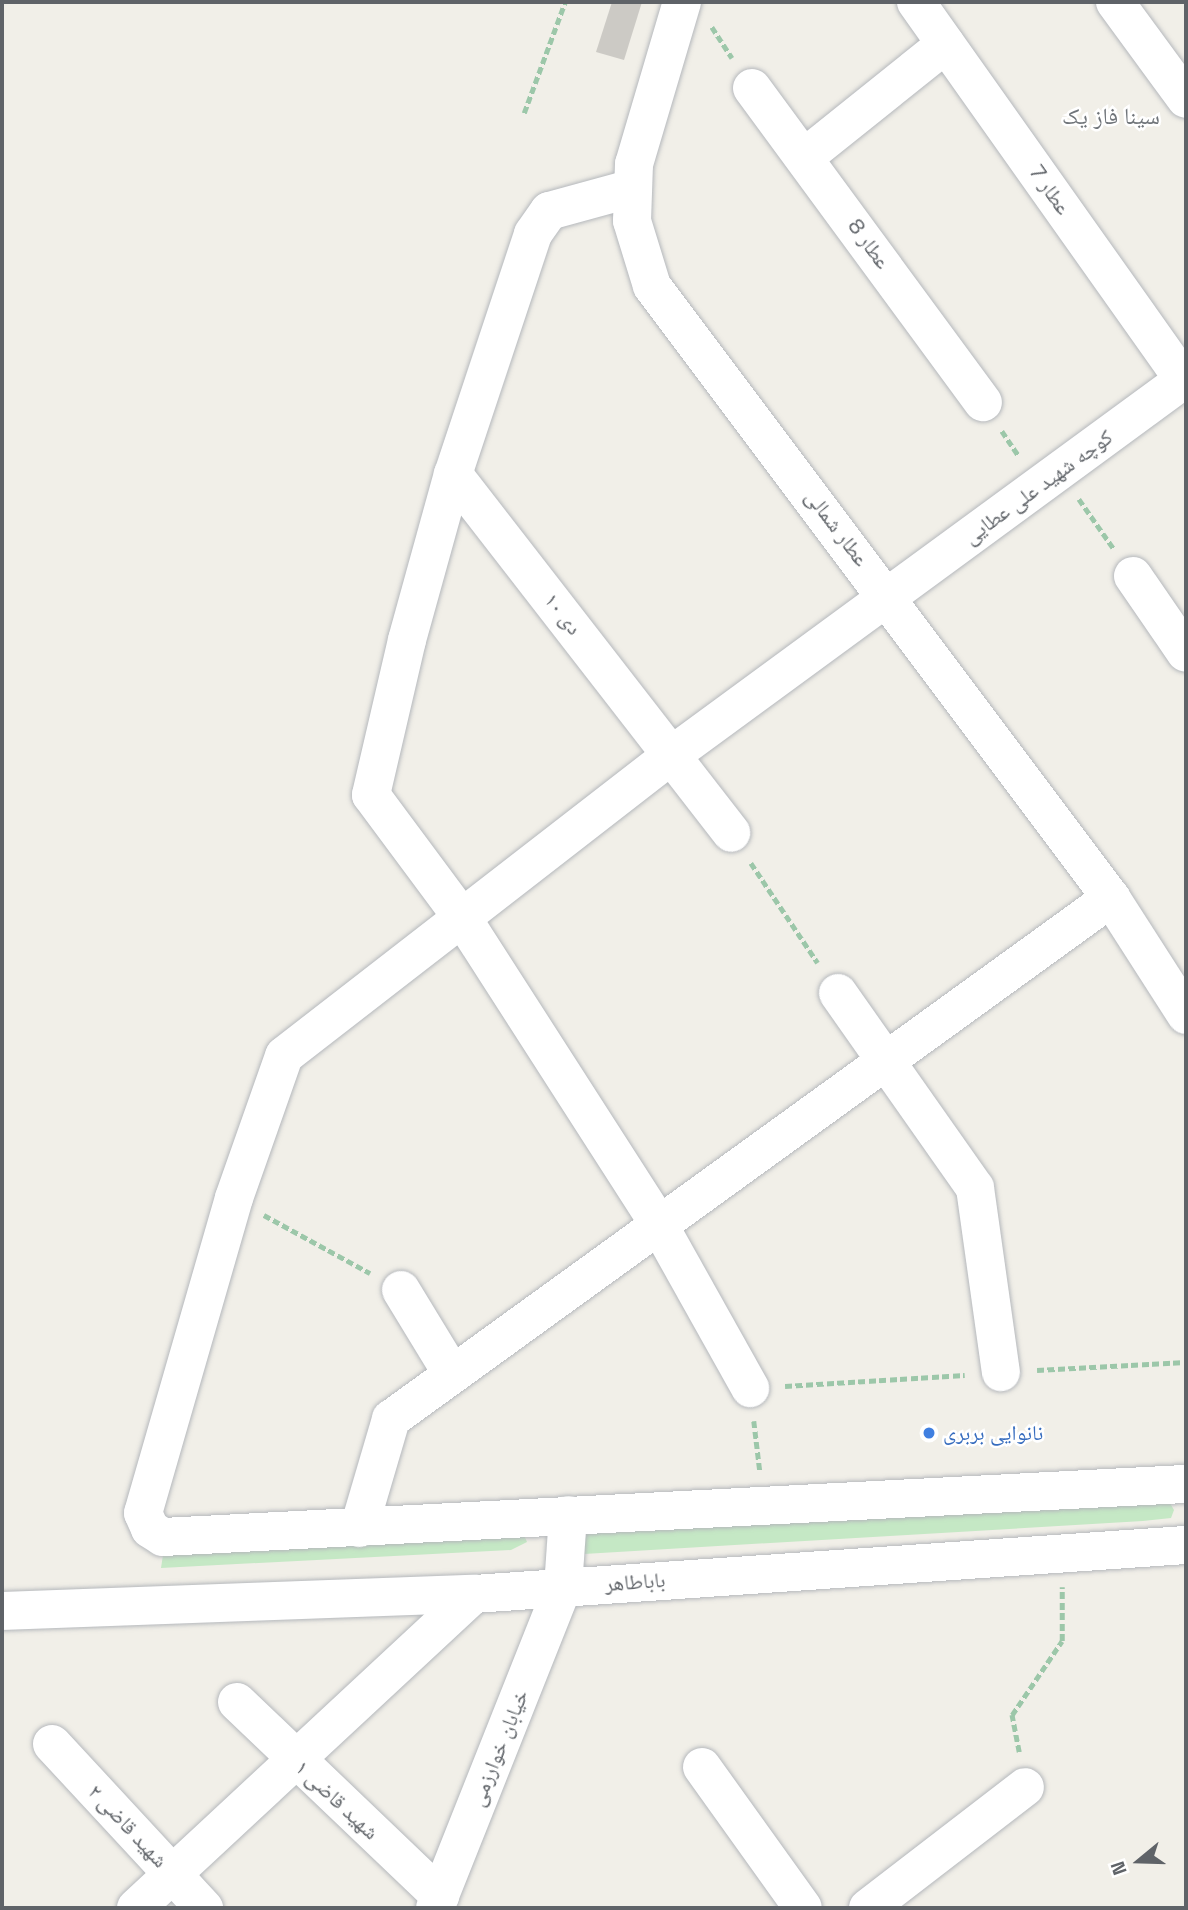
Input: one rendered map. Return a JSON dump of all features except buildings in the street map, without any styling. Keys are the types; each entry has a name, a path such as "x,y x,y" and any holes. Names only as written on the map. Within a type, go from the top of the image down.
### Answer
{"street":[{"name":"عطار 7","path":"916,2 1186,380"},
{"path":"1115,2 1186,99"},
{"name":"عطار شمالی","path":"696,13 634,164 632,221 652,286 889,596 1111,898 1186,1014"},
{"path":"806,156 946,44"},
{"name":"عطار 8","path":"752,88 806,156 983,402"},
{"path":"633,188 549,211 533,234 453,474 407,640 371,795 461,916 659,1225 750,1388"},
{"name":"کوچه شهید علی عطایی","path":"359,1528 163,1537 150,1529 143,1513 145,1496 234,1198 284,1056 673,754 1186,380"},
{"name":"دی ۱۰","path":"453,474 673,754 731,833"},
{"path":"1133,576 1186,653"},
{"path":"1111,898 391,1419 359,1528 765,1504 1186,1484"},
{"path":"838,993 883,1062 975,1188 1001,1372"},
{"path":"401,1290 452,1374"},
{"name":"خیابان خوارزمی","path":"438,1902 563,1587 568,1515"},
{"name":"باباطاهر","path":"2,1611 474,1594 1186,1545"},
{"path":"136,1908 474,1594"},
{"name":"شهید قاضی ۱","path":"237,1702 438,1902"},
{"name":"شهید قاضی ۲","path":"52,1744 205,1908"},
{"path":"702,1767 803,1908"},
{"path":"868,1908 1025,1787"}],"path":[{"path":"524,113 565,2"},
{"path":"696,13 752,88"},
{"path":"983,402 1133,576"},
{"path":"731,833 838,993"},
{"path":"234,1198 401,1290"},
{"path":"765,1504 750,1388 1186,1362"},
{"path":"1025,1787 1012,1714 1062,1641 1061,1552"}],"green space":[{"path":"1167,1498 1174,1510 1171,1518 1143,1521 584,1554 583,1531"},
{"path":"523,1533 527,1542 511,1550 161,1568 163,1555"}],"place":[{"name":"نانوایی بربری","path":"929,1433"}],"district":[{"name":"سینا فاز یک","path":"1111,116"}]}
